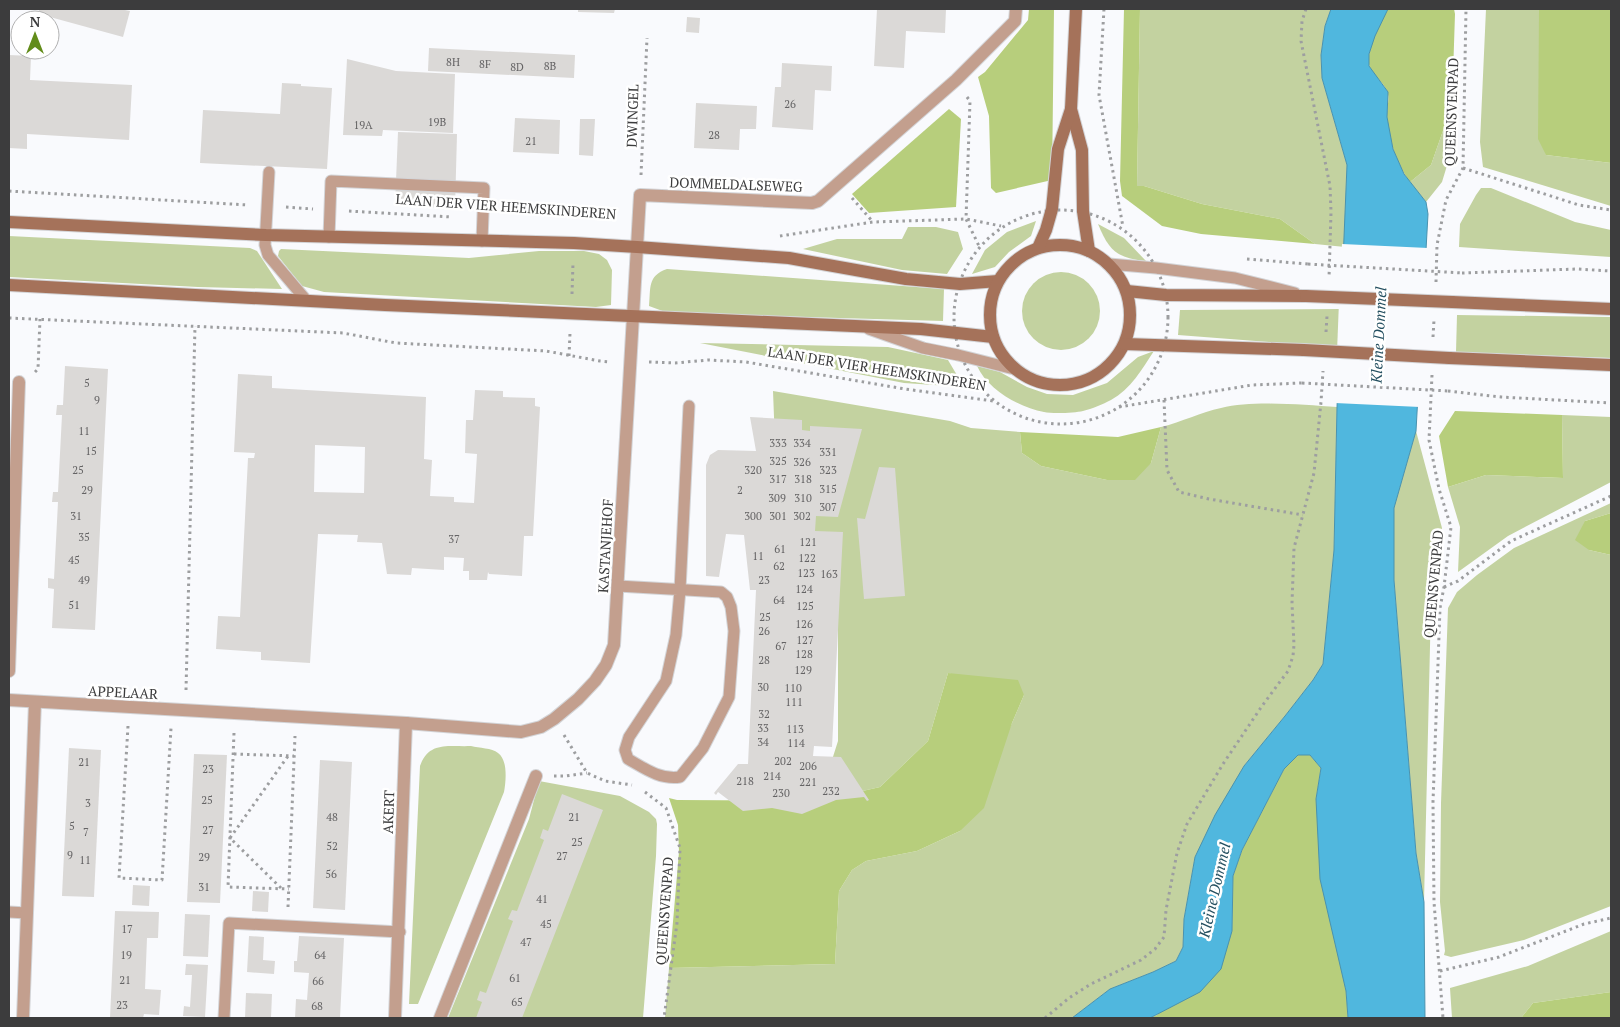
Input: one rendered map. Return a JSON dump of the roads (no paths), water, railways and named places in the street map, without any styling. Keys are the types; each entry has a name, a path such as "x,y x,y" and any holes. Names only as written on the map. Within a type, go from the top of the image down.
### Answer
{"main road":[{"path":"1038,248 1046,230 1052,208 1058,149 1071,109 1076,9"},
{"path":"1071,109 1082,150 1083,211 1089,251"},
{"path":"9,222 266,235 574,243 789,258 906,279 960,284 998,281"},
{"path":"1066,245 1089,251 1109,264 1118,275 1127,292 1131,314 1130,328 1125,344 1107,369 1094,378 1079,384 1052,386 1033,381 1014,370 1001,354 993,337 990,324 990,310 992,296 998,281 1014,262 1038,248 1066,245"},
{"name":"LAAN DER VIER HEEMSKINDEREN","path":"9,285 921,329 993,337"},
{"path":"1127,292 1166,295 1306,296 1611,308"},
{"path":"1125,344 1304,350 1611,366"}],"street":[{"name":"DOMMELDALSEWEG","path":"637,247 640,196 812,203 818,201 956,80 1015,21 1016,9"},
{"name":"KASTANJEHOF","path":"406,723 521,732 541,727 554,719 595,682 606,665 614,645 637,247"},
{"path":"9,671 19,382"},
{"name":"APPELAAR","path":"9,700 406,723"},
{"path":"23,1018 35,702"},
{"name":"AKERT","path":"396,1018 406,723"},
{"path":"440,1018 536,776"}],"lane":[{"path":"269,172 265,246 268,255 306,300"},
{"path":"328,237 331,181 484,188 482,241"},
{"path":"1109,264 1235,278 1306,296"},
{"name":"LAAN DER VIER HEEMSKINDEREN","path":"862,327 923,348 1014,370"},
{"path":"618,586 680,590 721,592 727,597 731,607 734,631 729,697 703,748 680,777 662,777 628,759 625,750 628,737 666,681 676,636 680,590 689,406"},
{"path":"9,912 27,913"},
{"path":"224,1018 229,923 400,932"}],"water":[{"name":"Kleine Dommel","path":"1331,9 1388,9 1369,54 1369,66 1388,92 1387,117 1393,149 1404,174 1426,202 1428,214 1416,431 1394,508 1394,580 1416,853 1424,902 1425,1018 1348,1018 1346,991 1320,879 1316,799 1321,768 1310,755 1298,755 1284,769 1242,850 1233,876 1232,931 1221,969 1200,992 1150,1018 1072,1018 1110,989 1176,961 1183,947 1184,919 1195,857 1215,815 1244,766 1313,680 1323,664 1334,550 1337,407 1347,165 1322,78 1321,55 1325,26"}]}
